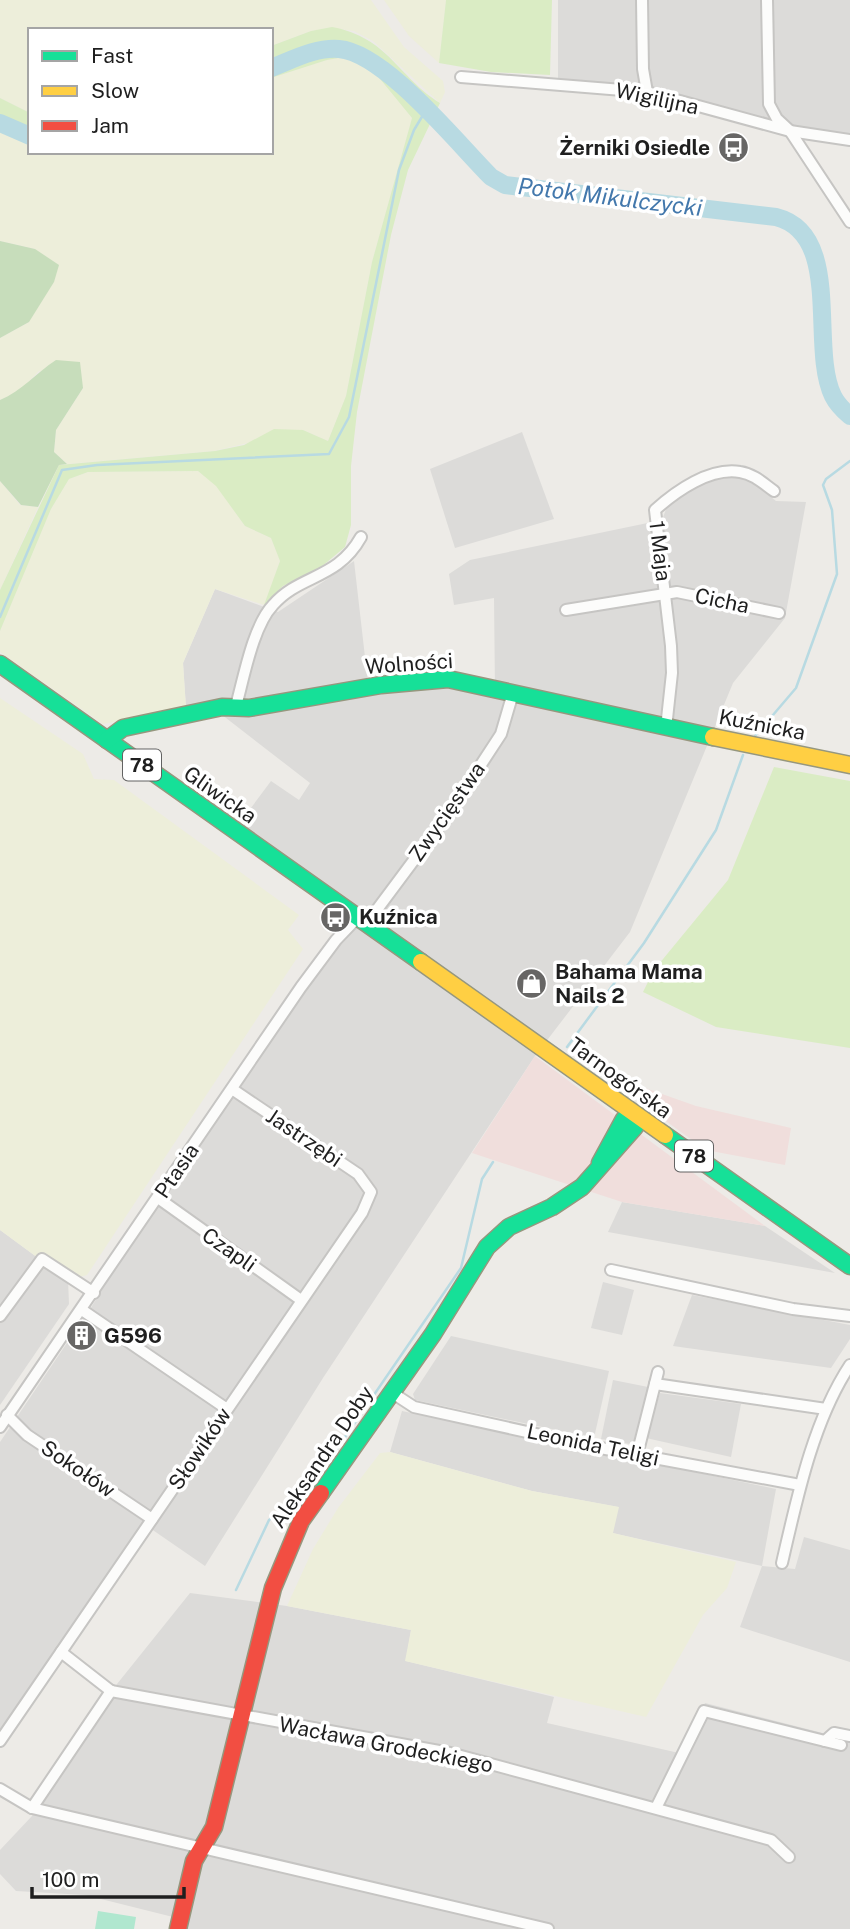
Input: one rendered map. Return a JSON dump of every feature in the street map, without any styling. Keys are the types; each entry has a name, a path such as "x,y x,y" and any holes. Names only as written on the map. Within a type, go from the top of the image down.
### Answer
{"street":[{"path":"642,0 643,69 647,92"},
{"path":"767,0 769,104 850,222"},
{"name":"Wigilijna","path":"461,77 647,92 790,131 850,140"},
{"name":"1 Maja","path":"666,728 672,673 666,594 654,522 655,510 700,479 719,473 739,471 755,477 774,492"},
{"path":"236,706 263,620 272,605 288,591 332,569 352,552 360,537"},
{"name":"Cicha","path":"566,610 677,592 779,614"},
{"name":"Gliwicka","path":"0,664 362,920"},
{"name":"Wolności","path":"107,740 123,728 236,706 249,708 381,685 448,679 666,728"},
{"name":"Zwycięstwa","path":"362,920 452,809 501,734 513,693"},
{"name":"Kuźnicka","path":"666,728 850,765"},
{"name":"Ptasia","path":"0,1427 329,949 362,920"},
{"name":"Tarnogórska","path":"362,920 850,1266"},
{"name":"Jastrzębi","path":"232,1089 358,1174 372,1192"},
{"name":"Aleksandra Doby","path":"177,1929 200,1848 214,1827 273,1588 301,1521 433,1334 487,1247 509,1227 568,1198 582,1187 600,1163 624,1119 636,1115"},
{"name":"Słowików","path":"0,1741 362,1213 372,1192"},
{"name":"Czapli","path":"158,1198 301,1300"},
{"path":"0,1316 43,1259 94,1293"},
{"path":"611,1270 793,1309 850,1316"},
{"path":"82,1310 227,1409"},
{"path":"782,1563 800,1485 825,1409 850,1365"},
{"path":"637,1455 659,1372"},
{"path":"655,1384 825,1409"},
{"name":"Leonida Teligi","path":"391,1392 414,1407 637,1455 800,1485"},
{"name":"Sokołów","path":"7,1415 27,1434 152,1519"},
{"path":"32,1808 111,1691 61,1652"},
{"name":"Wacława Grodeckiego","path":"111,1691 450,1753 588,1793 656,1808 771,1840 789,1857"},
{"path":"656,1808 705,1711 841,1745"},
{"path":"825,1741 834,1733 850,1736"},
{"path":"0,1789 32,1808 548,1929"}],"shaded area":[{"path":"558,0 850,0 850,140 647,92 558,83"},
{"path":"522,432 554,519 455,548 430,469"},
{"path":"733,476 750,480 776,501 806,502 785,618 733,683 630,932 535,1056 323,1378 205,1566 144,1524 0,1731 0,1442 92,1306 158,1198 352,925 358,908 239,824 271,781 299,800 310,783 208,704 186,708 183,663 215,589 278,612 354,561 369,692 445,683 495,691 494,598 454,605 449,574 470,560 662,520 668,504 693,488 717,478"},
{"path":"535,1056 765,1226 622,1202 472,1153"},
{"path":"645,1088 696,1106 791,1128 785,1165 706,1150 638,1101"},
{"path":"622,1202 765,1226 835,1273 608,1232"},
{"path":"0,1230 68,1280 69,1304 0,1405"},
{"path":"603,1282 634,1290 622,1335 591,1328"},
{"path":"692,1295 850,1325 850,1339 831,1368 673,1346"},
{"path":"451,1336 609,1371 594,1438 415,1400 413,1394"},
{"path":"613,1380 648,1387 636,1445 601,1439"},
{"path":"660,1393 741,1404 731,1457 646,1438"},
{"path":"402,1411 776,1489 762,1566 612,1533 618,1507 532,1491 390,1452"},
{"path":"804,1537 850,1550 850,1662 740,1627 762,1566 795,1569"},
{"path":"190,1593 287,1606 411,1630 406,1661 554,1697 547,1723 679,1753 705,1703 850,1740 850,1929 180,1929 181,1919 85,1895 16,1891 0,1874 0,1850 32,1816 117,1684"}],"green space":[{"path":"0,0 371,0 404,47 443,81 445,92 440,103 373,41 354,31 332,28 311,31 273,45 273,28 28,28 28,112 0,98"},
{"path":"384,0 446,0 439,63 409,36"},
{"path":"446,0 552,0 550,75 491,72 439,63"},
{"path":"332,27 367,40 440,103 408,170 391,235 357,412 351,466 351,525 345,547 320,568 283,586 264,605 280,561 271,538 245,526 216,486 198,471 88,472 69,479 51,509 0,631 0,590 59,465 215,451 244,445 274,429 303,430 328,441 346,396 372,262 412,118 376,74 350,56 327,60 273,77 273,45 311,31"},
{"path":"350,56 376,74 412,118 372,262 346,396 328,441 303,430 214,451 67,464 54,452 56,430 83,388 39,371 18,393 0,400 0,338 29,322 35,249 0,241 0,131 28,140 28,154 273,154 273,77 327,60"},
{"path":"0,98 28,112 28,140 0,131"},
{"path":"0,241 35,249 59,265 54,282 29,322 0,338"},
{"path":"56,360 80,362 83,388 56,430 54,452 67,464 59,465 38,507 21,505 0,481 0,400 15,392"},
{"path":"198,471 216,485 245,526 271,538 280,560 272,585 264,605 215,589 183,663 186,708 103,724 0,652 0,631 51,509 69,479 88,472"},
{"path":"0,481 20,505 38,507 0,590"},
{"path":"0,698 83,754 94,779 114,780 299,915 288,930 303,949 87,1275 68,1280 0,1230"},
{"path":"774,767 850,781 850,1048 716,1027 643,992 654,970 728,880"},
{"path":"390,1452 532,1491 619,1507 613,1533 736,1562 727,1588 703,1615 646,1717 405,1661 411,1630 287,1606 313,1549 338,1508 380,1453"},
{"path":"98,1911 136,1917 134,1929 95,1929"}],"waterway":[{"name":"Potok Mikulczycki","path":"273,67 322,50 339,49 357,54 398,82 491,177 505,185 776,217 797,228 810,245 818,268 826,375 833,396 850,416"},
{"path":"0,617 62,470 97,465 329,454 349,417 399,170 414,130 426,110"},
{"name":"Potok Mikulczycki","path":"0,123 28,135"},
{"path":"755,736 796,688 837,574 832,510 823,485 826,479 850,461"},
{"path":"567,1047 644,943 716,830 743,755"},
{"path":"236,1590 269,1520 310,1488 461,1268 482,1179 493,1162"}],"traffic: fast":[{"path":"0,664 421,962"},
{"path":"107,740 123,728 222,707 249,708 381,685 448,679 713,737"},
{"path":"321,1493 433,1334 487,1247 509,1227 552,1207 582,1187 635,1127 636,1115 624,1119 600,1163"},
{"path":"665,1135 850,1266"}],"traffic: slow":[{"path":"713,737 850,765"},
{"path":"421,962 665,1135"}],"traffic: jam":[{"path":"178,1929 194,1861 214,1827 273,1588 301,1521 321,1493"}],"place":[{"name":"Żerniki Osiedle","path":"733,148"},
{"name":"Kuźnica","path":"336,917"},
{"name":"Bahama Mama Nails 2","path":"532,984"},
{"name":"G596","path":"81,1336"}]}
